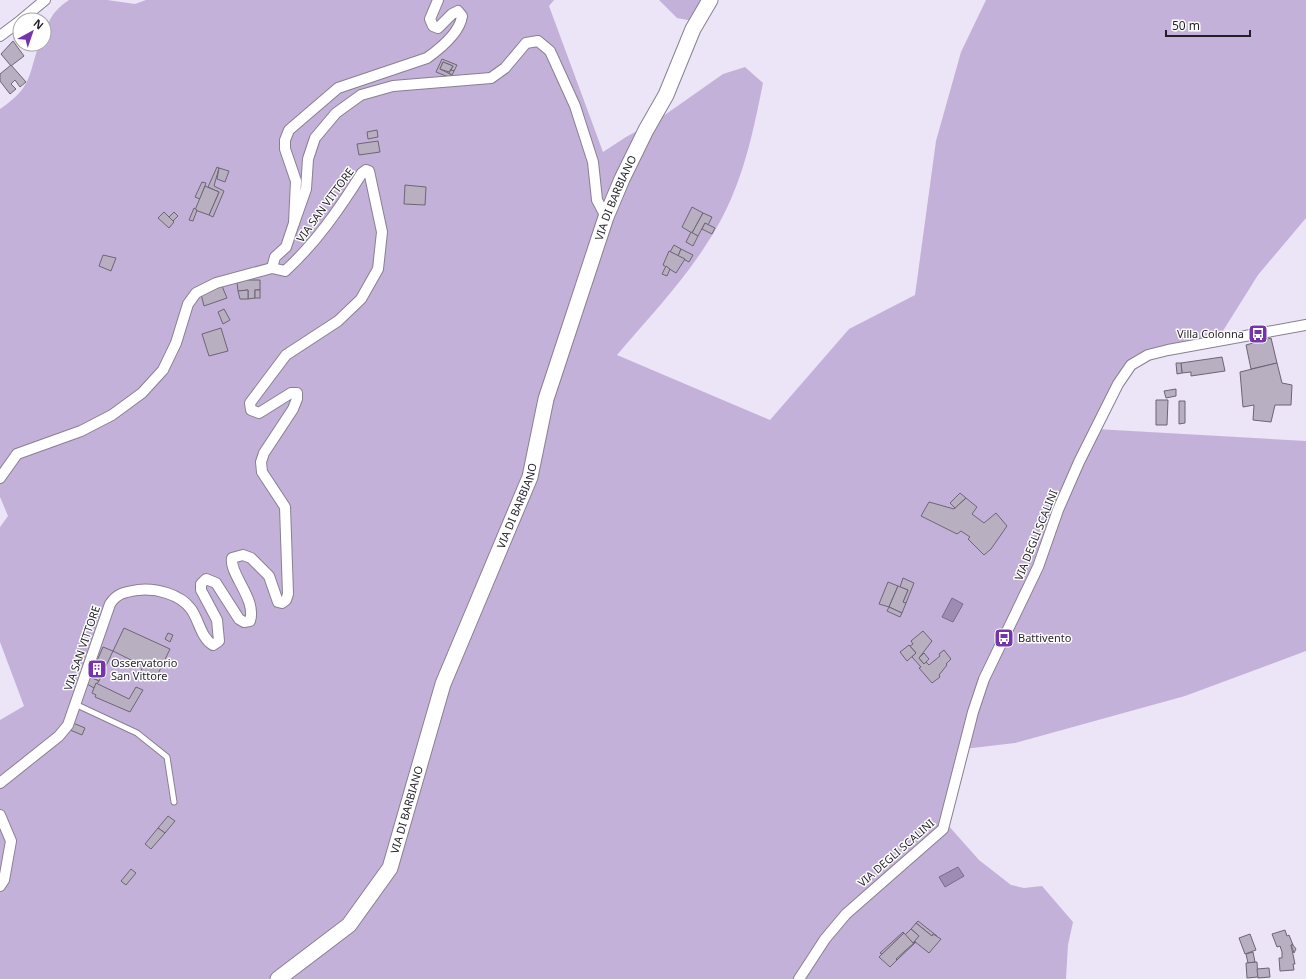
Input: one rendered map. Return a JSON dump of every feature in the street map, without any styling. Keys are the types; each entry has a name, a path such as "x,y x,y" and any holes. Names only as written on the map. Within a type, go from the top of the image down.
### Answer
{"street":[{"path":"30,12 46,0"},
{"name":"VIA SAN VITTORE","path":"294,223 296,181 285,149 285,140 289,130 338,88 427,58 437,51 461,25 462,16 458,12 452,14 438,28 433,26 430,19 438,0"},
{"name":"VIA DI BARBIANO","path":"278,979 349,925 390,868 443,684 530,478 546,399 606,216 646,130 666,96 693,29 710,0"},
{"path":"0,36 12,26"},
{"name":"VIA SAN VITTORE","path":"0,783 59,736 68,725 110,604 115,597 124,592 145,590 167,593 180,599 191,608 208,642 213,645 219,641 217,620 201,590 201,584 206,579 216,583 239,620 244,622 250,621 252,614 244,590 231,563 232,558 243,555 251,558 269,576 278,602 282,603 286,600 285,507 262,472 261,462 264,453 293,409 297,398 297,393 291,393 259,414 251,410 250,403 286,355 338,321 361,299 378,269 382,232 369,171 366,170 362,173 344,203 304,254 285,271 272,268 275,257 286,247 306,189 308,160 315,138 336,113 360,95 393,86 491,78 505,68 526,43 538,41 550,51 575,106 593,162 597,200 606,216"},
{"path":"0,478 17,454 81,431 112,415 142,393 164,370 176,343 188,304 196,293 216,283 272,268"},
{"name":"VIA DEGLI SCALINI","path":"799,979 825,939 846,914 943,829 972,712 984,679 1038,567 1058,510 1079,462 1118,384 1131,365 1148,355 1168,350 1306,326"},
{"path":"0,814 11,841 4,880 0,886"}],"lane":[{"path":"75,704 137,733 167,757 174,802"}],"shaded area":[{"path":"69,0 107,0 135,4 146,0 554,0 549,6 603,152 626,137 659,119 723,74 745,67 763,83 754,128 746,157 731,199 708,242 680,282 617,355 770,420 849,329 915,295 936,141 961,52 986,0 1306,0 1306,218 1258,275 1216,342 1146,354 1120,380 1096,429 1306,441 1306,651 1185,696 1015,743 964,749 946,823 979,860 1011,885 1024,888 1042,886 1073,922 1068,945 1066,979 0,979 0,720 24,706 0,642 0,527 8,516 0,497 0,109 18,95 23,88 30,74 37,52 52,52 52,16"},
{"path":"659,0 713,0 698,22 677,18"},
{"path":"952,598 963,604 953,622 942,617"},
{"path":"958,867 964,876 945,887 939,877"}],"building":[{"path":"12,42 12,52 21,52 24,56 11,66 1,54"},
{"path":"442,59 457,65 454,71 451,70 453,66 443,62 440,69 452,75 451,78 436,72"},
{"path":"443,62 453,66 449,72 440,69"},
{"path":"11,65 26,82 20,87 15,80 11,84 16,89 10,94 0,81 0,74"},
{"path":"451,70 454,71 452,75 449,73"},
{"path":"377,130 378,137 368,139 367,132"},
{"path":"378,141 380,152 359,155 357,144"},
{"path":"217,167 219,168 214,186 224,191 213,217 209,215 219,192 208,187"},
{"path":"219,168 229,171 225,182 217,179"},
{"path":"202,182 206,183 200,199 195,197"},
{"path":"405,185 426,187 425,205 404,204"},
{"path":"205,186 219,192 209,215 195,210"},
{"path":"692,207 703,213 692,233 682,227"},
{"path":"194,208 197,210 193,221 189,220"},
{"path":"164,212 174,222 169,228 158,218"},
{"path":"174,212 178,216 173,221 169,217"},
{"path":"703,213 712,217 708,225 705,223 698,236 692,233"},
{"path":"705,223 715,228 712,234 702,229"},
{"path":"691,232 698,236 693,246 686,242"},
{"path":"674,245 681,249 678,256 670,252"},
{"path":"681,249 693,255 689,262 678,256"},
{"path":"669,251 685,259 676,273 663,265"},
{"path":"103,255 116,258 111,271 99,266"},
{"path":"666,266 670,269 667,276 662,274"},
{"path":"246,280 260,280 260,290 255,290 255,298 248,299 248,290 238,291 237,283"},
{"path":"222,286 227,298 204,306 201,294"},
{"path":"248,290 248,299 240,299 238,291"},
{"path":"255,290 260,290 260,298 255,298"},
{"path":"224,309 230,320 223,324 218,312"},
{"path":"221,328 228,351 209,356 202,334"},
{"path":"1271,338 1277,363 1251,369 1246,345"},
{"path":"1222,357 1225,371 1191,376 1191,372 1182,373 1181,363"},
{"path":"1176,363 1181,363 1182,373 1177,374"},
{"path":"1277,363 1282,383 1292,385 1291,405 1275,405 1271,422 1253,420 1254,405 1243,407 1240,372"},
{"path":"1176,389 1176,396 1166,398 1164,391"},
{"path":"1156,400 1168,400 1167,425 1156,425"},
{"path":"1179,401 1185,401 1185,423 1179,424"},
{"path":"960,493 966,498 955,508 950,503"},
{"path":"966,498 977,507 972,514 984,523 996,513 1007,526 991,549 984,555 968,539 970,537 961,531 957,534 921,516 929,502 954,509"},
{"path":"903,578 914,583 906,603 903,602 908,590 900,587"},
{"path":"888,582 898,586 889,607 879,604"},
{"path":"898,586 908,590 903,602 906,603 902,613 889,607"},
{"path":"889,607 902,613 900,617 887,611"},
{"path":"124,628 170,649 156,678 141,671 143,666 113,651"},
{"path":"923,631 932,641 919,658 924,664 926,662 929,665 940,656 939,654 944,650 951,659 939,675 940,677 932,683 912,657 916,653 910,646 913,644 911,641"},
{"path":"168,633 173,635 170,642 165,639"},
{"path":"909,645 916,653 907,661 900,652"},
{"name":"Osservatorio San Vittore","path":"103,647 113,651 99,681 88,676"},
{"path":"924,653 929,659 924,664 919,658"},
{"path":"96,668 99,671 96,674 93,671"},
{"path":"90,677 99,681 94,688 87,684"},
{"path":"96,683 129,699 136,687 143,690 130,712 95,697 96,695 92,693"},
{"path":"73,723 85,728 82,735 70,730"},
{"path":"168,816 175,821 165,833 158,828"},
{"path":"158,828 165,833 151,849 145,844"},
{"path":"131,869 136,873 126,885 121,881"},
{"path":"918,921 937,936 936,937 933,934 932,936 916,923"},
{"path":"916,923 932,936 933,934 941,939 929,953 914,941 919,936 911,929"},
{"path":"911,929 919,936 913,943 905,935"},
{"path":"1285,930 1293,945 1291,945 1295,964 1293,964 1294,970 1280,971 1279,958 1282,958 1282,952 1280,946 1277,947 1272,934"},
{"path":"903,932 904,933 882,954 880,953"},
{"path":"904,933 913,943 915,942 890,967 879,957"},
{"path":"1250,934 1256,950 1245,954 1239,938"},
{"path":"915,942 897,960 896,959"},
{"path":"1291,945 1293,945 1296,949 1294,953"},
{"path":"1253,952 1255,962 1248,963 1246,954"},
{"path":"1257,962 1258,977 1247,978 1246,963"},
{"path":"1269,968 1270,977 1258,978 1257,969"}],"place":[{"name":"Villa Colonna","path":"1258,334"},
{"name":"Battivento","path":"1004,638"},
{"name":"Osservatorio San Vittore","path":"97,669"}]}
